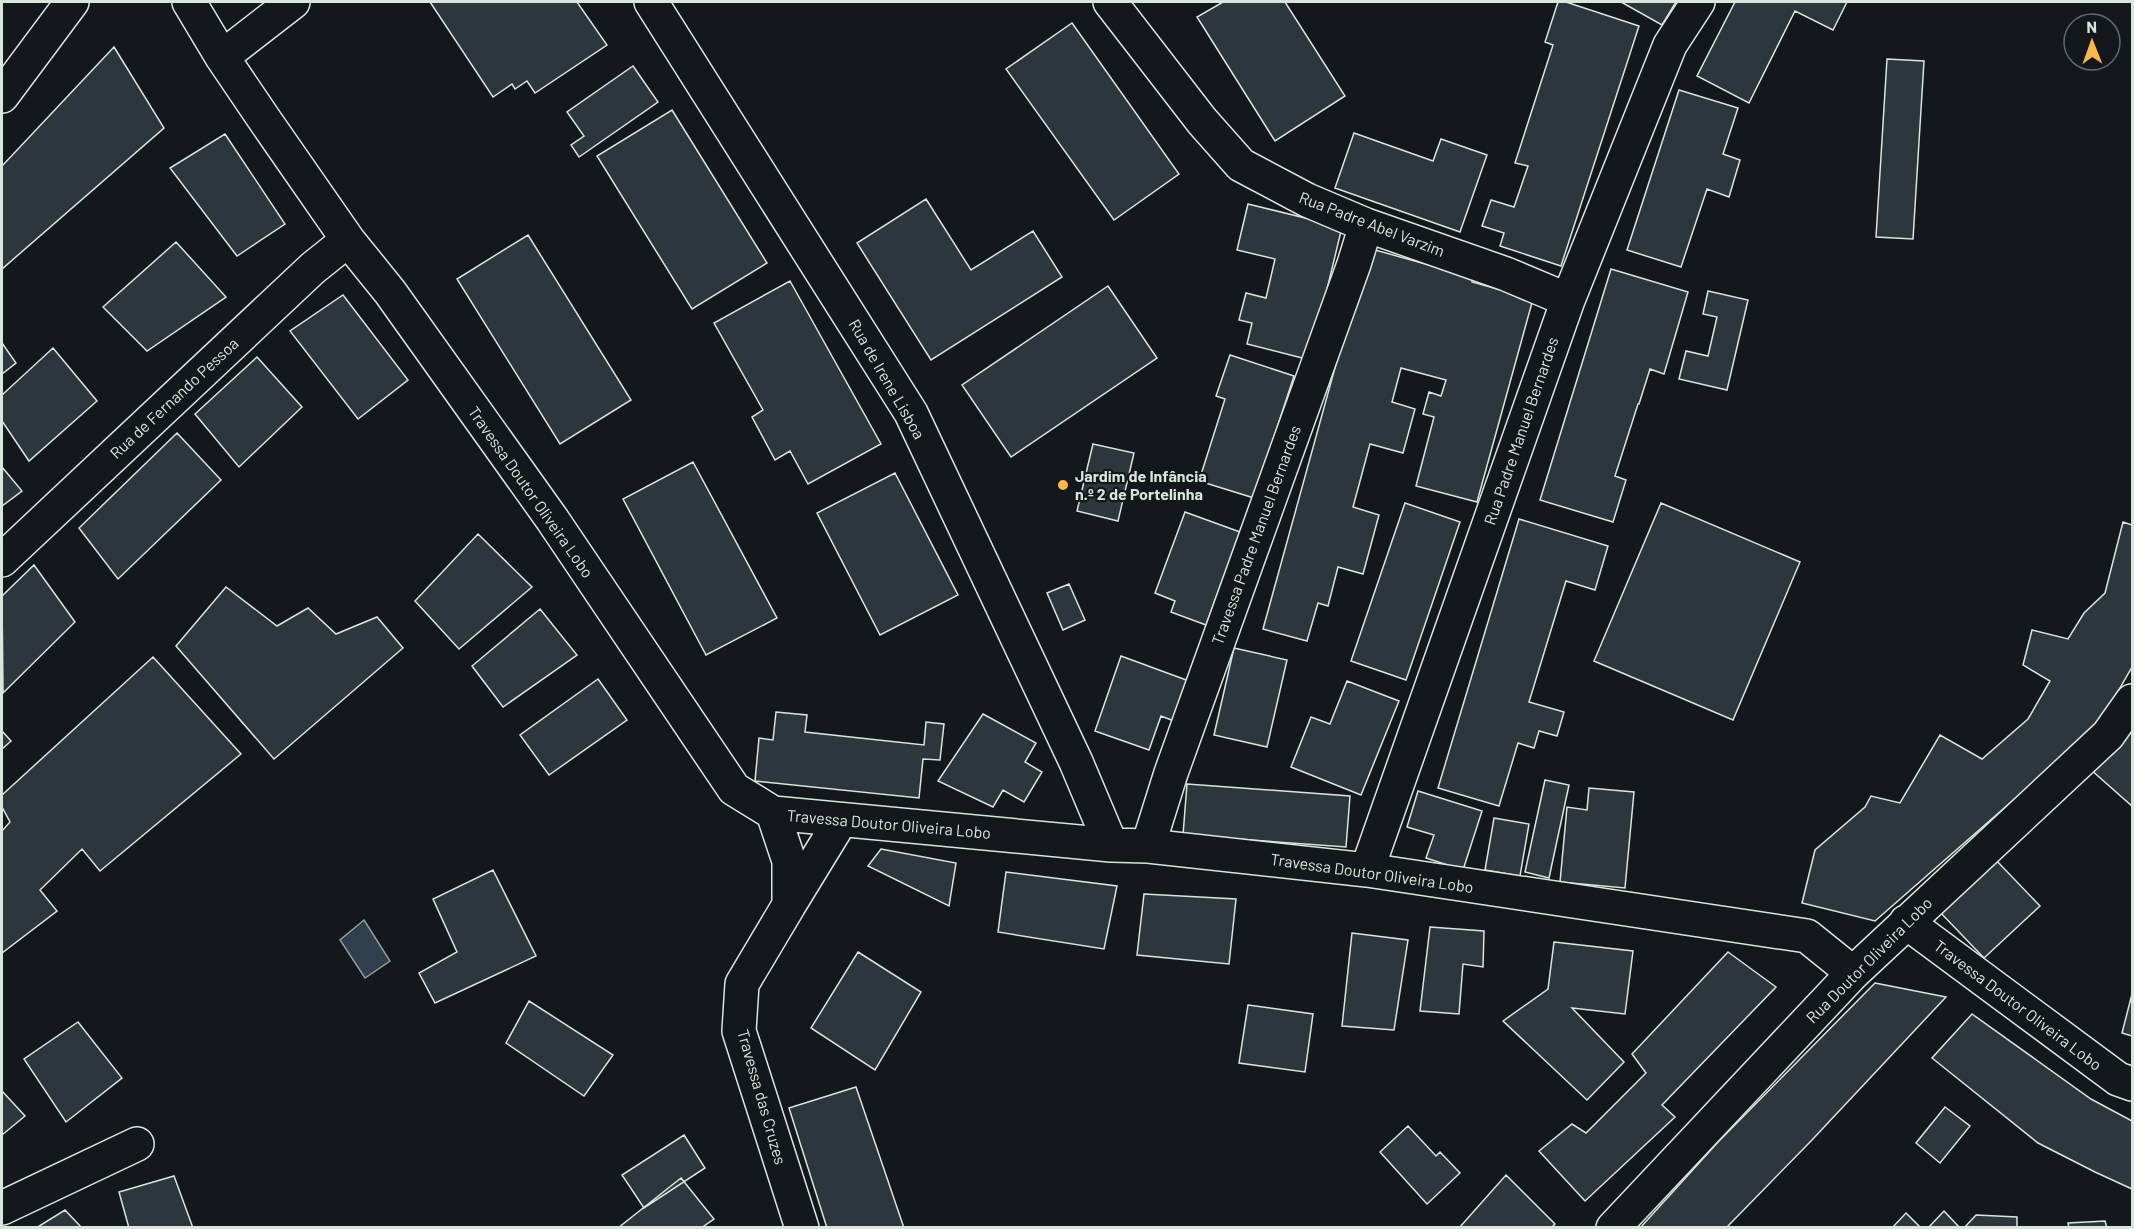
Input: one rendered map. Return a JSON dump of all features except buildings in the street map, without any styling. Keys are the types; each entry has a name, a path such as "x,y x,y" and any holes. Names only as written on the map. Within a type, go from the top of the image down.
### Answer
{"street":[{"path":"2,96 72,2"},
{"name":"Travessa Doutor Oliveira Lobo","path":"189,2 222,57 348,240 390,292 552,519 734,789 773,813 1111,845 1148,846 1367,870 1807,936 1853,972"},
{"path":"222,57 293,2"},
{"name":"Rua de Irene Lisboa","path":"651,2 910,413 1076,762 1111,845"},
{"name":"Rua Padre Abel Varzim","path":"1110,2 1202,121 1241,165 1307,200 1366,225 1506,274 1568,300"},
{"name":"Rua Padre Manuel Bernardes","path":"1367,870 1568,300 1670,45 1698,2"},
{"name":"Travessa Padre Manuel Bernardes","path":"1148,846 1171,773 1366,225"},
{"name":"Rua de Fernando Pessoa","path":"2,560 313,268 348,240"},
{"name":"Rua Doutor Oliveira Lobo","path":"1613,1227 1853,972 2108,735 2133,701"},
{"path":"773,813 789,861 789,905"},
{"name":"Travessa das Cruzes","path":"802,1227 740,1031 742,984 841,820"},
{"name":"Travessa Doutor Oliveira Lobo","path":"1905,922 2118,1079 2133,1084"},
{"path":"2,1208 137,1144"}],"water":[{"path":"364,920 390,961 365,978 340,940"}],"place":[{"name":"Jardim de Infância n.º 2 de Portelinha","path":"1063,485"}]}
